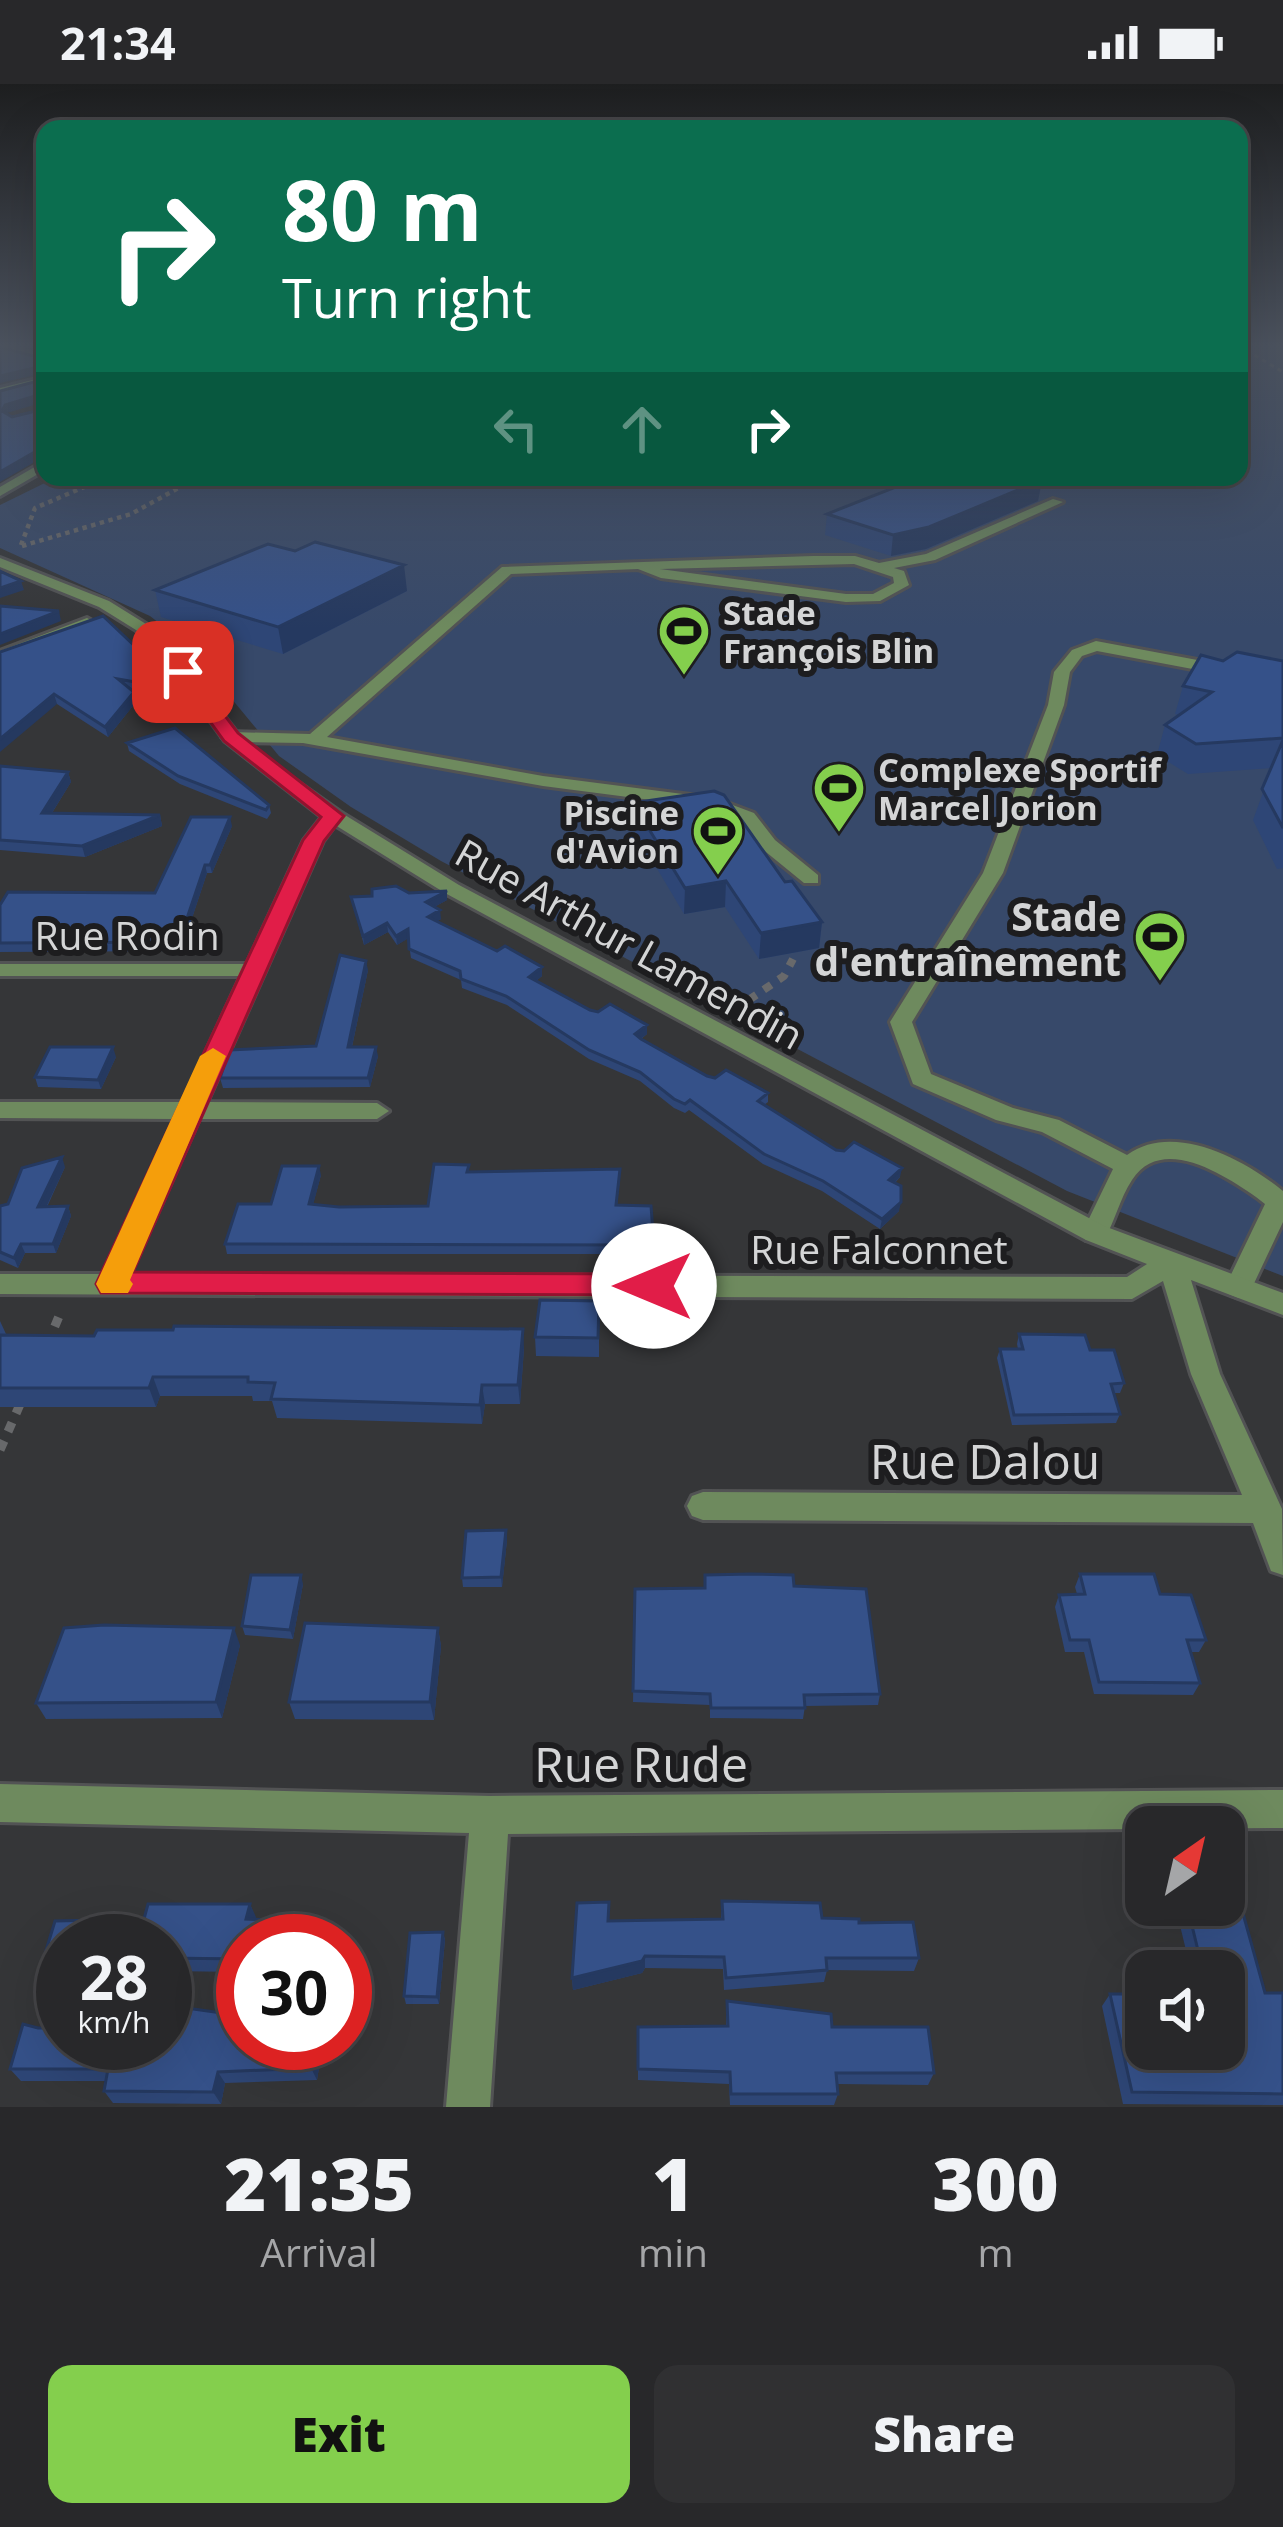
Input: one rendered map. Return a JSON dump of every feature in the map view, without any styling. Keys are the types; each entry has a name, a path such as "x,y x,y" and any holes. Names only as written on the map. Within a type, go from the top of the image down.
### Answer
{"street":[{"path":"0,492 36,470"},
{"path":"884,566 930,557 1057,502"},
{"path":"767,545 813,560"},
{"path":"314,740 507,570 640,565 813,560 855,560 884,566 899,574 902,585 888,595 861,599 661,574 640,565"},
{"name":"Rue Arthur Lamendin","path":"0,562 117,612 166,650 231,737 333,816 452,889 1095,1232 1283,1304"},
{"path":"0,656 29,641 117,612"},
{"path":"1128,1166 1050,1126 921,1079 901,1022 993,874 1056,705 1062,672 1077,653 1096,646 1283,680"},
{"path":"231,737 314,740 543,781 708,802 747,818 768,844 811,879"},
{"path":"112,1284 314,840 333,816"},
{"name":"Rue Rodin","path":"0,970 253,970"},
{"path":"0,1110 377,1111"},
{"path":"1095,1232 1128,1166 1149,1152 1186,1153 1256,1180 1281,1203 1239,1287"},
{"path":"1173,1260 1179,1304 1283,1560"},
{"name":"Rue Falconnet","path":"0,1284 1132,1288 1173,1260"},
{"name":"Rue Dalou","path":"704,1506 1266,1509"},
{"name":"Rue Rude","path":"0,1804 490,1815 1283,1809"},
{"path":"468,2107 490,1815"}],"path":[{"path":"86,486 35,508 20,546 131,514 181,486"},
{"path":"708,1028 784,976 793,959"},
{"path":"37,1367 74,1284"},
{"path":"0,1450 28,1388"}],"shaded area":[{"name":"Complexe Sportif Marcel Jorion","path":"1248,439 1283,439 1283,1276 1067,1191 441,861 351,807 279,756 187,645 150,616 0,548 0,505 39,486 1248,486"}],"building":[{"path":"0,439 36,439 36,451 0,472"},
{"path":"898,486 1028,486 929,527 893,535 827,514"},
{"path":"315,542 404,565 278,627 155,590 268,544 295,551"},
{"path":"0,571 21,581 0,588"},
{"path":"0,606 59,611 0,634"},
{"path":"103,616 181,690 118,679 134,692 105,727 54,694 0,739 0,652"},
{"path":"1237,652 1283,661 1283,738 1196,744 1165,725 1212,692 1183,686 1201,655 1223,661"},
{"path":"175,728 269,805 266,810 178,776 127,743"},
{"path":"1283,740 1283,828 1262,789"},
{"path":"0,766 68,772 42,813 160,815 82,846 0,840"},
{"path":"714,791 724,795 785,882 792,881 822,922 761,933 726,881 685,888 633,803"},
{"path":"191,817 230,817 210,865 205,865 179,942 0,943 0,905 8,892 155,893"},
{"path":"396,886 409,893 447,891 426,902 440,910 428,917 497,951 505,946 542,967 529,977 590,1010 598,1012 610,1004 647,1025 635,1034 707,1076 715,1078 726,1070 768,1093 758,1101 836,1150 844,1151 854,1142 902,1168 889,1180 901,1186 901,1202 882,1219 823,1181 764,1154 690,1100 685,1104 674,1099 640,1072 589,1050 506,996 461,979 460,971 409,949 408,929 396,936 387,923 363,936 351,897 372,896 372,889"},
{"path":"340,955 366,961 348,1047 376,1047 368,1078 220,1078 229,1050 316,1046"},
{"path":"50,1047 113,1047 98,1080 35,1077"},
{"path":"62,1157 38,1207 68,1206 53,1244 21,1244 14,1258 0,1252 0,1206 8,1204 22,1168"},
{"path":"434,1164 469,1165 467,1172 620,1169 616,1205 651,1206 654,1245 225,1244 238,1204 271,1204 282,1166 319,1166 309,1204 428,1206"},
{"path":"540,1300 599,1301 598,1338 535,1337"},
{"path":"174,1326 523,1329 518,1385 482,1385 480,1405 271,1399 275,1383 248,1382 248,1377 153,1377 149,1388 0,1388 0,1335 94,1336 97,1330 173,1330"},
{"path":"1019,1334 1085,1335 1090,1350 1114,1350 1124,1383 1111,1384 1120,1414 1014,1415 1000,1349 1023,1349"},
{"path":"506,1530 501,1577 462,1578 466,1531"},
{"path":"1080,1574 1154,1574 1160,1594 1191,1595 1206,1640 1187,1640 1200,1683 1099,1682 1089,1640 1070,1640 1059,1595 1085,1594"},
{"path":"251,1575 301,1575 290,1630 242,1626"},
{"path":"705,1575 793,1575 794,1586 866,1589 880,1694 804,1695 805,1708 711,1708 710,1694 633,1691 635,1589 705,1588"},
{"path":"305,1623 438,1628 430,1702 289,1702"},
{"path":"64,1628 234,1628 216,1702 36,1703"},
{"path":"722,1901 820,1903 822,1918 913,1922 919,1958 826,1958 827,1970 726,1978 724,1957 645,1956 642,1961 572,1978 577,1903 609,1902 608,1921 723,1919"},
{"path":"148,1904 250,1904 247,1914 216,1914 216,1959 192,1958 192,1914 145,1914"},
{"path":"1245,1921 1265,1993 1283,1993 1283,2094 1132,2092 1127,2070 1245,2070 1245,1950 1198,1950 1192,1926 1245,1926"},
{"path":"443,1932 437,1997 404,1996 410,1933"},
{"path":"1110,1994 1125,1994 1125,2061"},
{"path":"727,2001 831,2014 832,2027 928,2027 934,2073 836,2073 838,2094 731,2094 730,2072 638,2069 638,2027 728,2026"},
{"path":"192,2009 216,2012 216,2070 264,2070 218,2072 213,2092 104,2091 108,2070 192,2070"},
{"path":"23,2024 36,2027 36,2069 10,2069"}],"slow traffic":[{"path":"117,1284 112,1284 213,1056"}],"place":[{"name":"Stade François Blin","path":"684,677"},
{"name":"Complexe Sportif Marcel Jorion","path":"839,834"},
{"name":"Piscine d'Avion","path":"718,877"},
{"name":"Stade d'entraînement","path":"1160,983"}],"route":[{"path":"183,672 231,737 333,816 314,840 112,1284 654,1286"}]}
